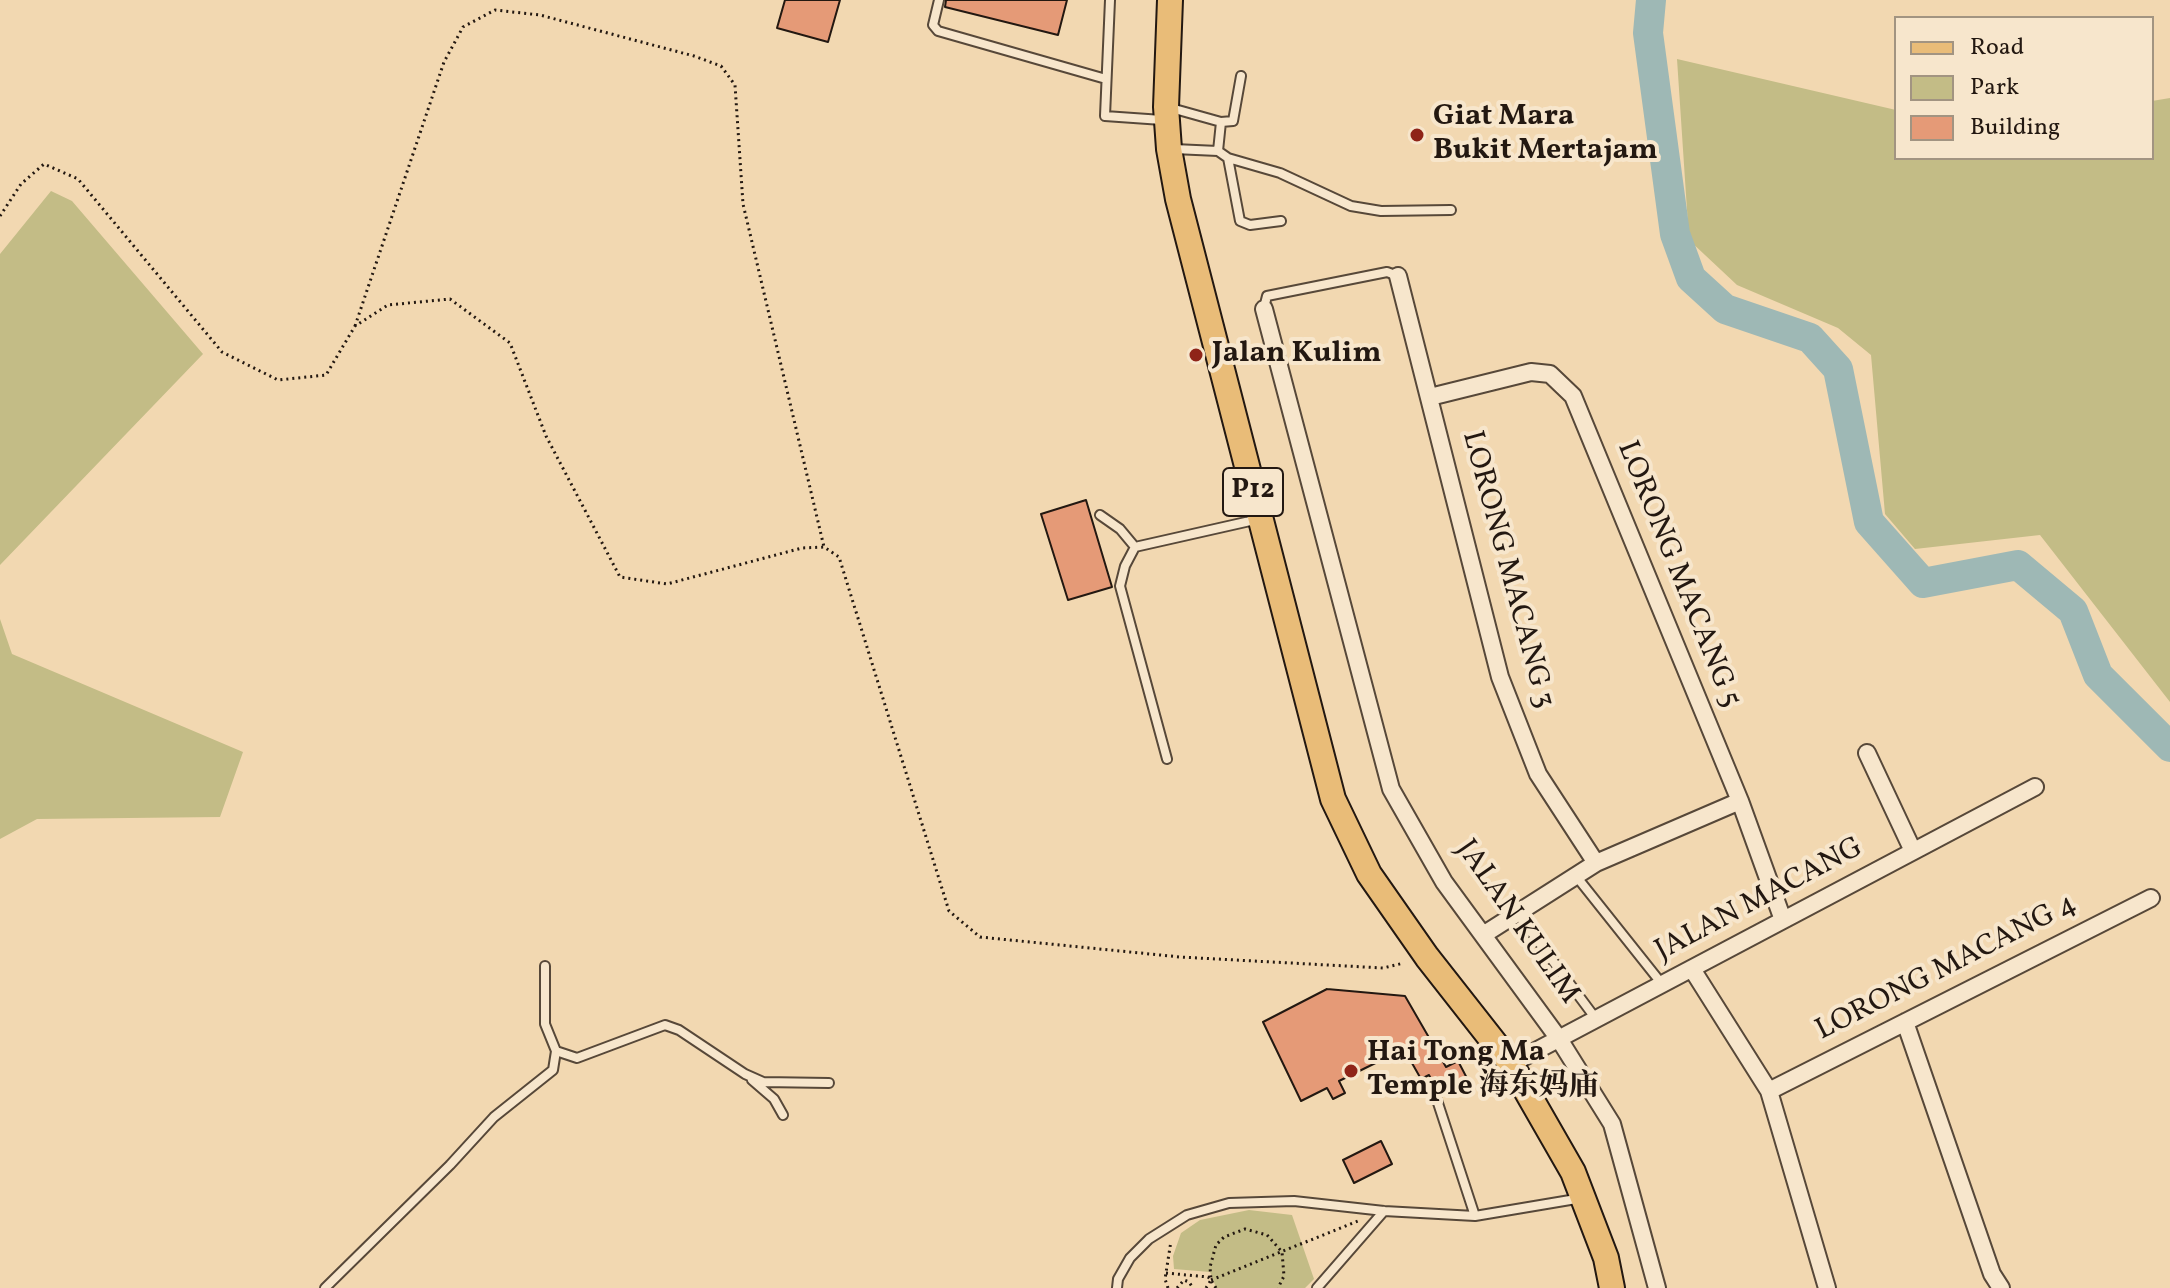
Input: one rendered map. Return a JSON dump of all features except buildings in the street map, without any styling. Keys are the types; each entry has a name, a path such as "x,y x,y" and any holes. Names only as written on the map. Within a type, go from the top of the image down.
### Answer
{"main road":[{"name":"P12","path":"1170,0 1167,114 1169,149 1178,199 1333,799 1369,874 1427,957 1511,1064 1573,1172 1606,1258 1612,1288"}],"street":[{"name":"LORONG MACANG 3","path":"1398,276 1500,677 1538,774 1596,863"},
{"name":"JALAN KULIM","path":"1264,309 1391,789 1444,882 1559,1039 1612,1124 1657,1288"},
{"name":"LORONG MACANG 5","path":"1430,397 1531,372 1550,374 1573,396 1740,801 1783,920"},
{"path":"1867,753 1913,851"},
{"name":"JALAN MACANG","path":"1511,1064 2035,787"},
{"path":"1483,935 1596,863 1740,801"},
{"name":"LORONG MACANG 4","path":"1769,1091 2151,898"},
{"path":"1692,969 1769,1091 1827,1288"},
{"path":"1905,1022 1992,1274 2001,1288"}],"lane":[{"path":"939,0 933,25 938,31 1106,79"},
{"path":"1110,0 1105,116 1167,114 1233,121 1241,76"},
{"path":"1218,151 1221,122"},
{"path":"1169,149 1218,151 1228,158 1280,173 1351,206 1381,211 1451,210"},
{"path":"1228,158 1240,221 1250,225 1281,221"},
{"path":"1264,309 1267,296 1387,272 1398,276"},
{"path":"1100,515 1120,529 1135,547"},
{"path":"1167,759 1120,586 1125,566 1135,547 1260,519"},
{"path":"1576,876 1662,984"},
{"path":"1518,914 1596,1019"},
{"path":"325,1288 450,1165 494,1117 553,1070 556,1051 545,1024 545,966"},
{"path":"556,1051 577,1058 665,1025 679,1030 745,1074 774,1099 783,1115"},
{"path":"745,1074 763,1082 829,1083"},
{"path":"1436,1097 1475,1216"},
{"path":"1117,1288 1118,1279 1130,1258 1149,1239 1187,1215 1229,1203 1294,1201 1384,1211 1475,1216 1582,1198"},
{"path":"1317,1288 1384,1211"}],"path":[{"path":"0,216 21,184 44,164 78,179 222,352 278,380 326,375 355,326 444,62 463,27 495,10 540,15 721,66 735,85 743,204 824,547"},
{"path":"355,326 388,305 450,299 510,343 546,436 620,577 667,584 802,548 824,547 839,557 949,911 980,937 1180,957 1383,968 1427,957"},
{"path":"1211,1280 1384,1211"},
{"path":"1168,1288 1166,1273 1175,1222"},
{"path":"1206,1288 1211,1280 1210,1267 1216,1245 1234,1232 1257,1231 1275,1242 1282,1252 1284,1276 1278,1288"},
{"path":"1166,1273 1208,1277 1216,1288"},
{"path":"1181,1275 1193,1288"},
{"path":"1177,1288 1181,1281 1187,1281"}],"green space":[{"path":"1677,59 1894,110 1894,160 2154,160 2154,101 2170,98 2170,702 2040,535 1915,549 1885,514 1871,355 1838,328 1737,285 1689,240"},
{"path":"51,191 72,201 203,354 0,565 0,254"},
{"path":"0,619 12,654 243,752 220,817 37,819 0,839"},
{"path":"1249,1210 1292,1215 1314,1279 1305,1288 1213,1288 1215,1285 1210,1272 1174,1269 1173,1256 1181,1233 1200,1220"}],"waterway":[{"path":"1651,0 1648,33 1675,234 1691,278 1725,309 1810,338 1838,369 1869,522 1923,583 2018,565 2073,611 2098,675 2170,747"}],"place":[{"name":"Giat Mara Bukit Mertajam","path":"1417,135"},
{"name":"Jalan Kulim","path":"1196,355"},
{"name":"Hai Tong Ma Temple 海东妈庙","path":"1351,1071"}]}
